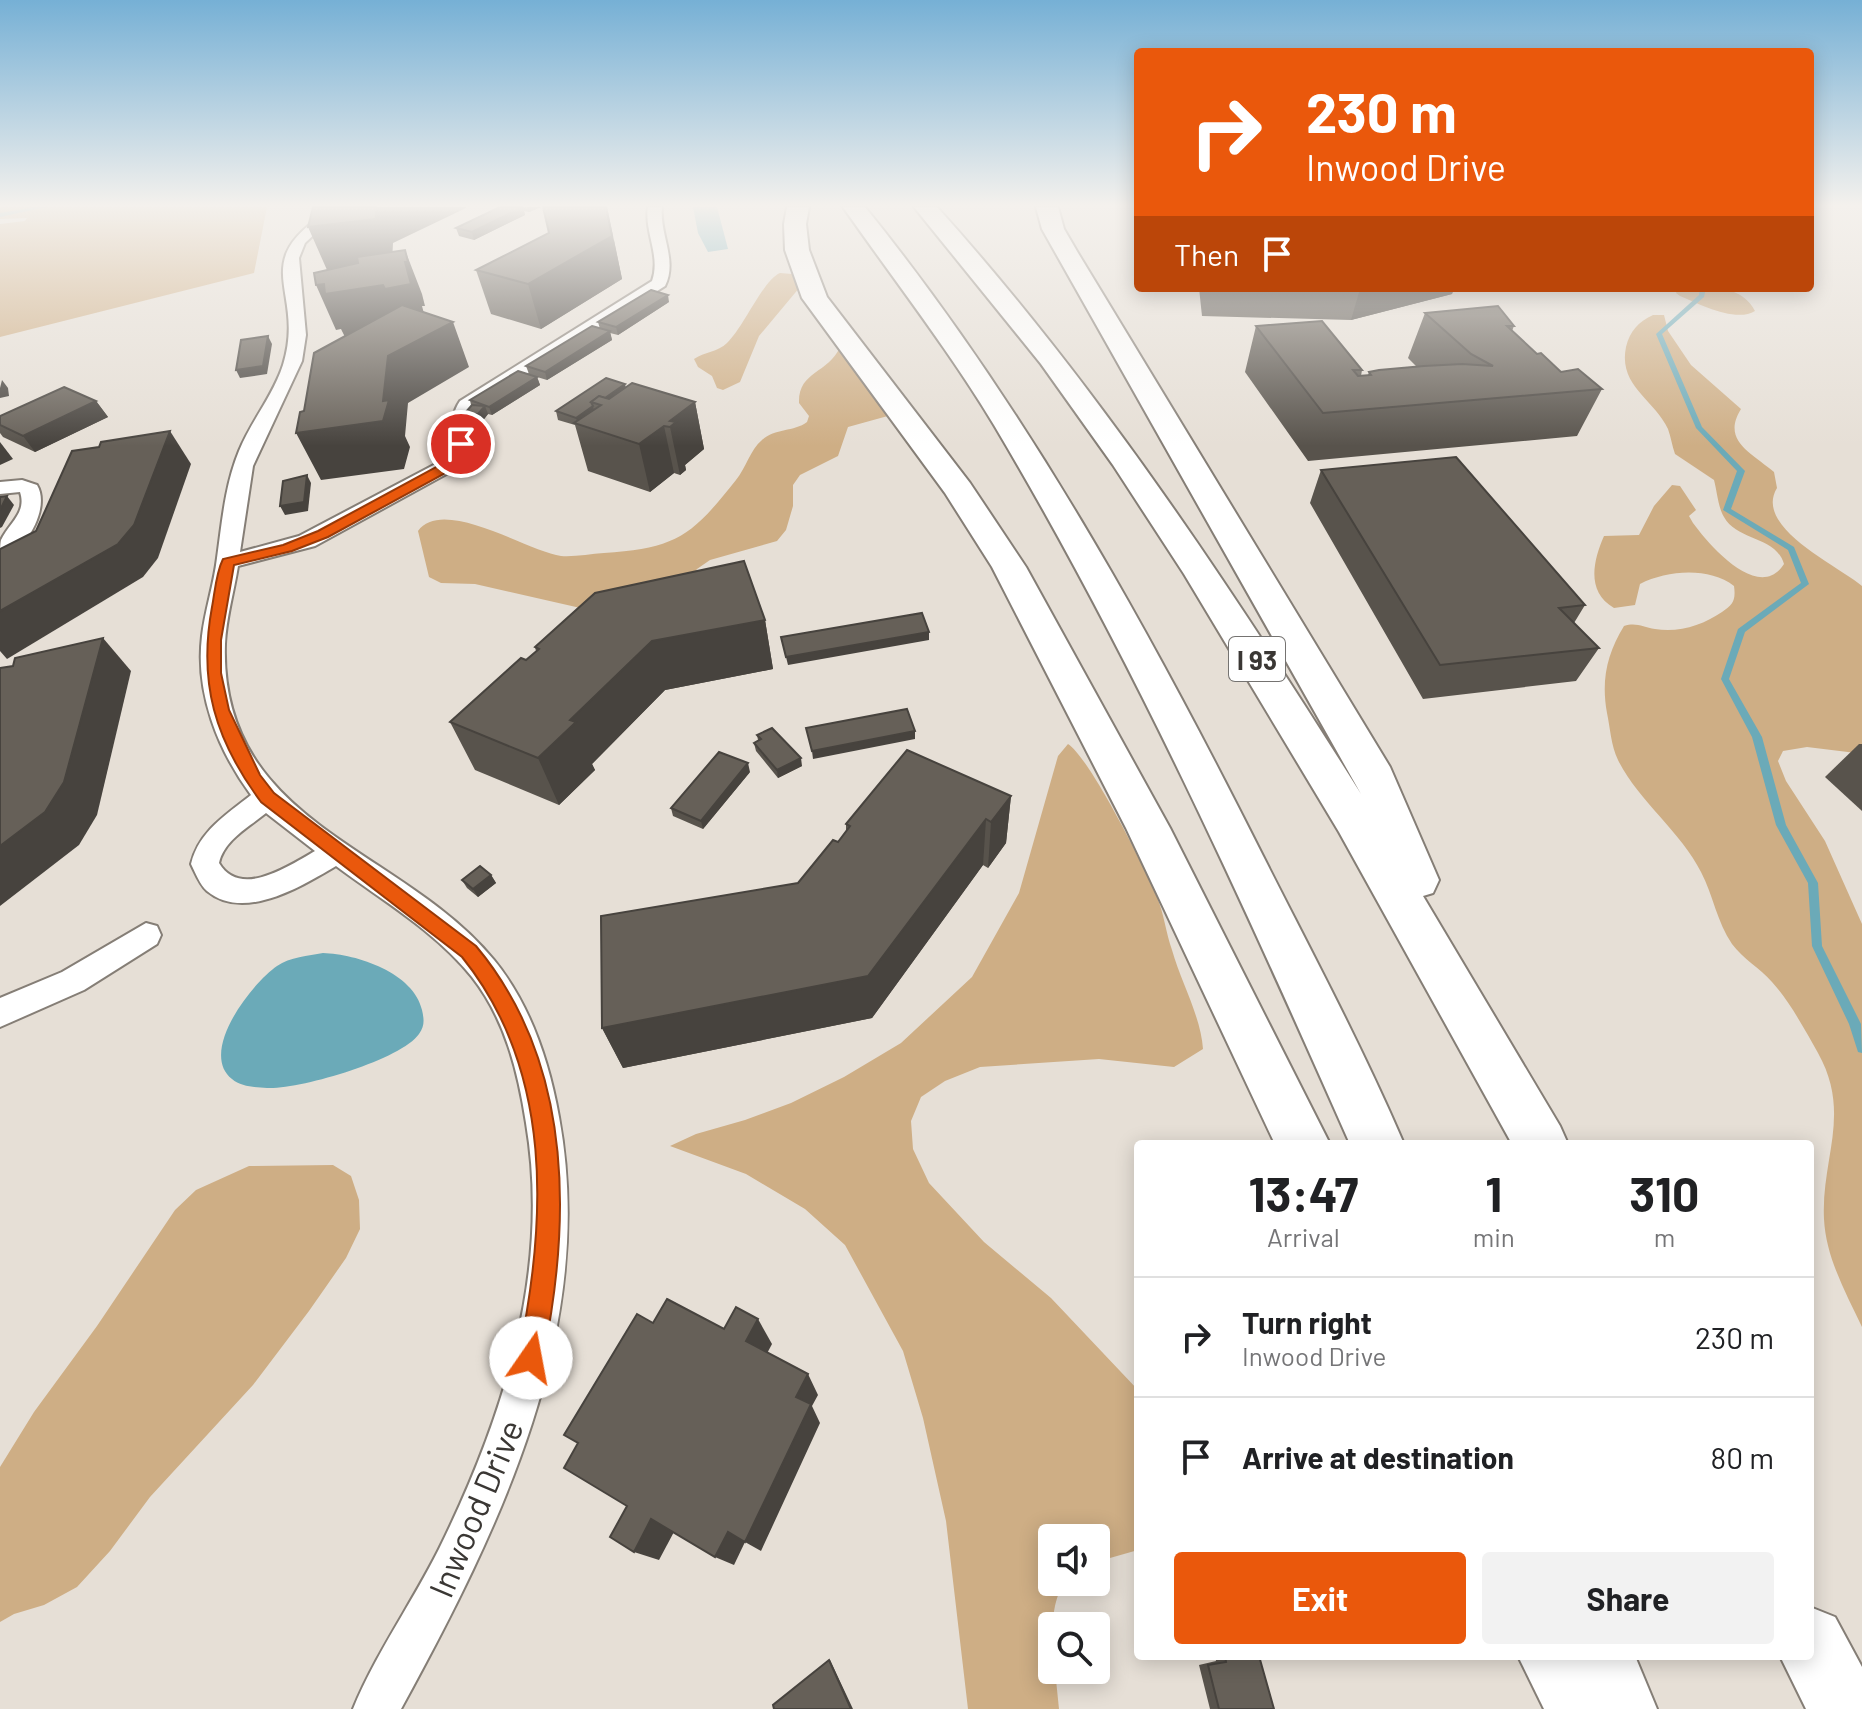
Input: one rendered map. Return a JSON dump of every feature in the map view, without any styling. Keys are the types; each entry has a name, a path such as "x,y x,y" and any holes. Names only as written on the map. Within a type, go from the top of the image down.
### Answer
{"highway":[{"path":"811,287 815,298 984,527 1036,613 1142,814 1301,1140"},
{"path":"915,287 972,370 1088,560 1228,829 1375,1140"},
{"name":"I 93","path":"992,287 1032,335 1148,492 1308,741 1539,1140"},
{"path":"1086,287 1375,778 1480,1034"},
{"path":"1814,1650 1845,1709"},
{"path":"1556,1660 1583,1709"},
{"path":"1601,1660 1621,1709"}],"street":[{"name":"Inwood Drive","path":"289,287 297,345 291,368 259,427 244,464 230,529 228,562 213,640 215,689 231,736 253,779 267,797 441,928 469,951 492,979 529,1055 543,1111 550,1182 545,1290 515,1420 461,1553 376,1709"},
{"path":"228,562 307,541 454,462 461,450 459,418 466,405 653,287"},
{"path":"0,488 22,486 30,489 33,496 29,513 18,534 0,553"},
{"path":"267,797 213,842 205,864 213,878 233,890 258,890 290,879 337,852"},
{"path":"0,1013 73,981 146,935"}],"shaded area":[{"path":"0,287 199,287 0,337"},
{"path":"766,287 800,287 759,336 740,382 723,390 717,388 712,376 698,367 694,359 727,343"},
{"path":"1733,292 1755,311 1728,314 1676,293"},
{"path":"1653,315 1664,315 1668,331 1691,365 1741,409 1736,420 1737,438 1774,472 1777,488 1773,503 1777,517 1787,531 1862,586 1862,746 1856,753 1807,747 1783,751 1778,761 1786,781 1825,841 1862,924 1862,1327 1838,1275 1824,1219 1834,1116 1828,1075 1785,998 1732,944 1692,857 1626,774 1612,743 1605,701 1605,678 1613,647 1624,626 1664,630 1690,627 1726,609 1733,602 1735,591 1734,586 1713,576 1675,573 1640,584 1635,605 1614,608 1599,594 1594,575 1604,536 1639,535 1654,506 1672,485 1680,486 1696,510 1689,516 1693,523 1710,544 1735,566 1761,577 1774,574 1784,564 1773,548 1730,525 1720,509 1714,480 1675,454 1662,418 1632,382 1627,372 1626,347 1635,328"},
{"path":"840,347 895,414 848,427 838,456 800,475 793,485 793,506 786,530 777,541 710,560 697,569 686,586 598,612 475,584 441,583 429,577 418,531 430,522 466,522 561,556 649,548 680,536 707,515 762,440 807,422 809,416 799,403 803,385 835,356"},
{"path":"1068,744 1078,753 1103,791 1157,897 1199,1025 1203,1049 1174,1067 1099,1059 980,1067 945,1081 921,1097 911,1121 913,1149 929,1183 984,1242 1051,1298 1134,1386 1134,1551 1110,1558 1110,1524 1038,1524 1038,1596 1059,1596 1054,1612 1038,1612 1038,1684 1056,1684 1059,1709 968,1709 946,1521 923,1418 903,1351 845,1245 805,1209 746,1174 670,1146 696,1134 791,1103 844,1077 901,1043 972,977 1019,893 1058,756"},
{"path":"333,1165 351,1176 359,1200 360,1229 346,1258 309,1311 253,1385 150,1497 110,1551 77,1587 44,1605 14,1614 0,1622 0,1467 34,1412 97,1326 175,1210 196,1190 249,1166"}],"water":[{"path":"323,953 367,962 396,976 408,986 422,1010 424,1022 419,1034 392,1054 324,1079 267,1088 236,1082 223,1067 221,1052 232,1019 243,1002 277,966"}],"building":[{"path":"324,287 372,287 325,294"},
{"path":"651,290 668,295 616,327 598,322"},
{"path":"402,305 453,322 388,356 383,401 389,400 383,421 296,433 300,412 304,411 314,353"},
{"path":"1498,306 1514,326 1507,326 1537,354 1541,353 1561,372 1578,369 1602,389 1323,413 1256,326 1322,321 1362,370 1353,370 1358,376 1371,375 1369,372 1379,370 1424,366 1493,366 1471,354 1425,313"},
{"path":"592,326 610,331 545,372 526,366"},
{"path":"268,336 263,366 236,370 241,340"},
{"path":"518,371 537,377 489,407 470,400"},
{"path":"606,378 625,384 605,398 599,396 591,402 593,406 576,418 556,411"},
{"path":"632,383 695,402 670,421 676,422 670,427 664,426 639,444 574,423 601,405 591,402 599,396 609,399"},
{"path":"64,387 96,401 23,436 0,425 0,416"},
{"path":"472,405 485,406 478,414 464,414"},
{"path":"170,431 134,525 118,544 0,611 0,549 36,531 72,451 99,447 101,442"},
{"path":"1456,457 1585,605 1559,608 1599,648 1440,665 1321,470"},
{"path":"307,475 304,502 280,506 283,481"},
{"path":"7,496 0,510 0,497"},
{"path":"744,561 765,620 652,641 570,720 576,722 538,758 450,722 521,658 526,660 539,649 535,647 595,593"},
{"path":"922,613 929,632 786,657 781,637"},
{"path":"103,638 64,782 45,812 0,846 0,668 13,666 15,658"},
{"path":"907,709 915,731 812,751 806,728"},
{"path":"772,728 801,758 777,770 754,743 761,739 757,735"},
{"path":"907,750 1011,796 991,822 986,819 868,976 602,1028 601,916 798,883 833,840 838,842 850,826 846,824"},
{"path":"719,752 748,763 701,821 671,808"},
{"path":"480,866 491,875 473,889 462,880"},
{"path":"667,1299 724,1329 736,1307 758,1319 746,1341 808,1374 796,1397 811,1404 745,1542 728,1532 715,1557 651,1519 634,1552 610,1537 627,1506 564,1468 578,1443 564,1435 637,1314 653,1323"},
{"path":"829,1660 851,1709 774,1709 773,1705"},
{"path":"1260,1660 1274,1709 1219,1709 1208,1665"}],"waterway":[{"path":"1702,292 1702,296 1659,334 1699,428 1741,471 1727,510 1791,549 1805,584 1741,631 1725,679 1757,737 1781,825 1813,883 1817,946 1855,1024 1862,1048"}],"route":[{"path":"461,444 459,457 447,467 323,534 287,548 228,562 213,640 215,689 231,736 253,779 267,797 282,812 390,889 469,951 492,979 516,1027 529,1055 541,1100 550,1182 550,1236 545,1290 531,1358"}]}
